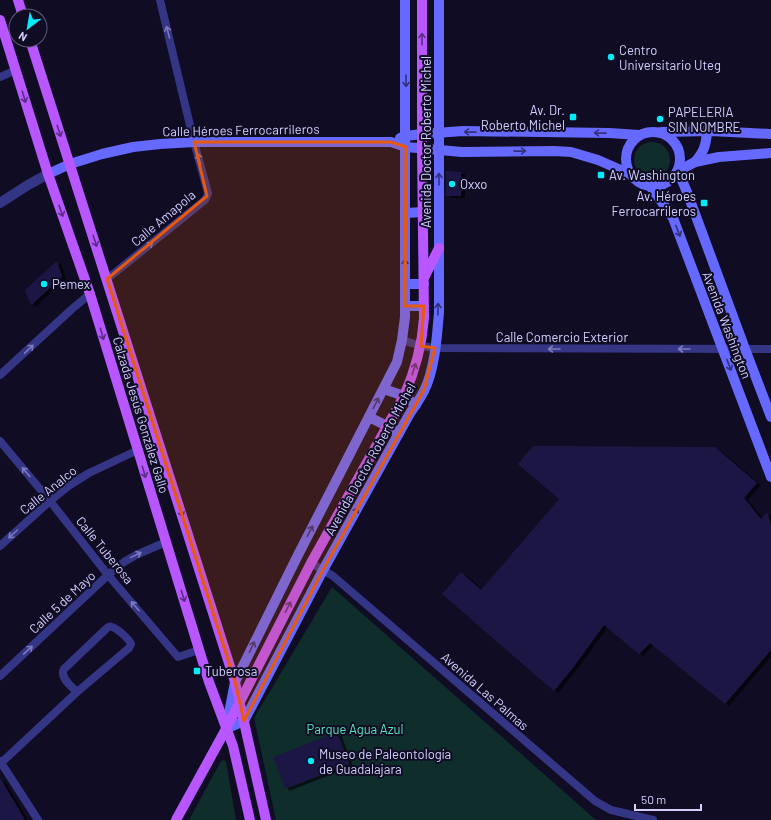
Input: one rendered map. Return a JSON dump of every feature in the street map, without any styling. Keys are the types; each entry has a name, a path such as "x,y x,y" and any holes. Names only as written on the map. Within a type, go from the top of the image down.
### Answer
{"main road":[{"name":"Avenida Doctor Roberto Michel","path":"226,729 235,682 318,515 397,362 405,317 405,0"},
{"name":"Avenida Doctor Roberto Michel","path":"176,820 226,729 311,562 404,396 414,370 421,346 424,318 422,0"},
{"name":"Avenida Doctor Roberto Michel","path":"244,721 324,569 424,390 431,369 439,312 439,0"},
{"name":"Calzada Jesús González Gallo","path":"0,20 48,174 90,294 209,682 233,746 250,820"},
{"name":"Calzada Jesús González Gallo","path":"33,48 235,682 244,721"},
{"path":"406,109 422,109"},
{"path":"660,132 668,136 678,147 680,155 678,171 673,178 658,186 642,184 630,174 626,166 626,157 632,140 646,132 653,131 771,134"},
{"name":"Calle Héroes Ferrocarrileros","path":"391,142 406,136 463,132 609,133 639,135"},
{"path":"695,162 705,147 707,132"},
{"name":"Calle Héroes Ferrocarrileros","path":"48,174 70,164 107,152 133,147 194,142 391,142 406,147 462,152 571,152 598,160 630,174"},
{"path":"678,171 695,162 719,157 770,153"},
{"name":"Avenida Washington","path":"678,171 771,417"},
{"path":"406,186 422,185"},
{"name":"Avenida Washington","path":"650,186 673,218 771,477"},
{"path":"406,213 423,212"},
{"path":"405,284 424,282 439,248"},
{"path":"405,306 424,306"},
{"path":"384,389 404,396 416,404"},
{"path":"369,417 399,433"},
{"path":"318,515 333,523"},
{"path":"226,729 244,721 266,820"}],"street":[{"name":"Calle Amapola","path":"107,279 205,200 208,193 194,142 160,0"},
{"path":"0,76 16,70"},
{"path":"0,203 48,174"},
{"path":"0,375 90,294"},
{"name":"Calle Comercio Exterior","path":"402,340 421,346 435,348 771,349"},
{"name":"Calle Tuberosa","path":"0,440 108,575 178,656 199,650"},
{"name":"Calle Analco","path":"0,546 70,484 89,473 138,450"},
{"name":"Calle 5 de Mayo","path":"0,676 108,575 124,562 166,542"},
{"name":"Avenida Las Palmas","path":"311,562 333,576 595,801 611,810 653,820"},
{"path":"38,820 0,762 77,692 129,648 131,644 129,640 112,627 106,629 62,671 64,678 77,692"}],"highlighted area":[{"path":"194,142 391,142 406,147 405,306 424,306 421,346 435,348 435,352 424,390 322,572 244,721 235,682 107,279 207,196"}],"green space":[{"path":"656,142 665,147 669,153 669,167 665,173 656,178 648,178 639,173 635,167 634,156 639,147 645,143"},
{"name":"Parque Agua Azul","path":"332,587 596,820 276,820 254,718"},
{"path":"224,760 226,762 236,820 189,820 221,761"}],"building":[{"name":"Oxxo","path":"446,171 461,172 461,196 446,196"},
{"name":"Pemex","path":"57,261 62,277 31,305 25,290"},
{"path":"533,446 715,447 757,483 744,498 761,519 767,512 771,524 771,650 725,704 650,643 639,654 604,625 554,691 442,594 461,572 481,590 559,499 518,464"},
{"name":"Museo de Paleontología de Guadalajara","path":"337,732 349,764 285,789 273,757"},
{"path":"0,778 18,808 25,820 0,820"}],"place":[{"name":"Centro Universitario Uteg","path":"611,57"},
{"name":"Av. Dr. Roberto Michel","path":"573,117"},
{"name":"PAPELERIA SIN NOMBRE","path":"660,119"},
{"name":"Av. Washington","path":"601,175"},
{"name":"Oxxo","path":"452,184"},
{"name":"Av. Héroes Ferrocarrileros","path":"704,203"},
{"name":"Pemex","path":"44,284"},
{"name":"Tuberosa","path":"197,671"},
{"name":"Museo de Paleontología de Guadalajara","path":"311,761"}]}
